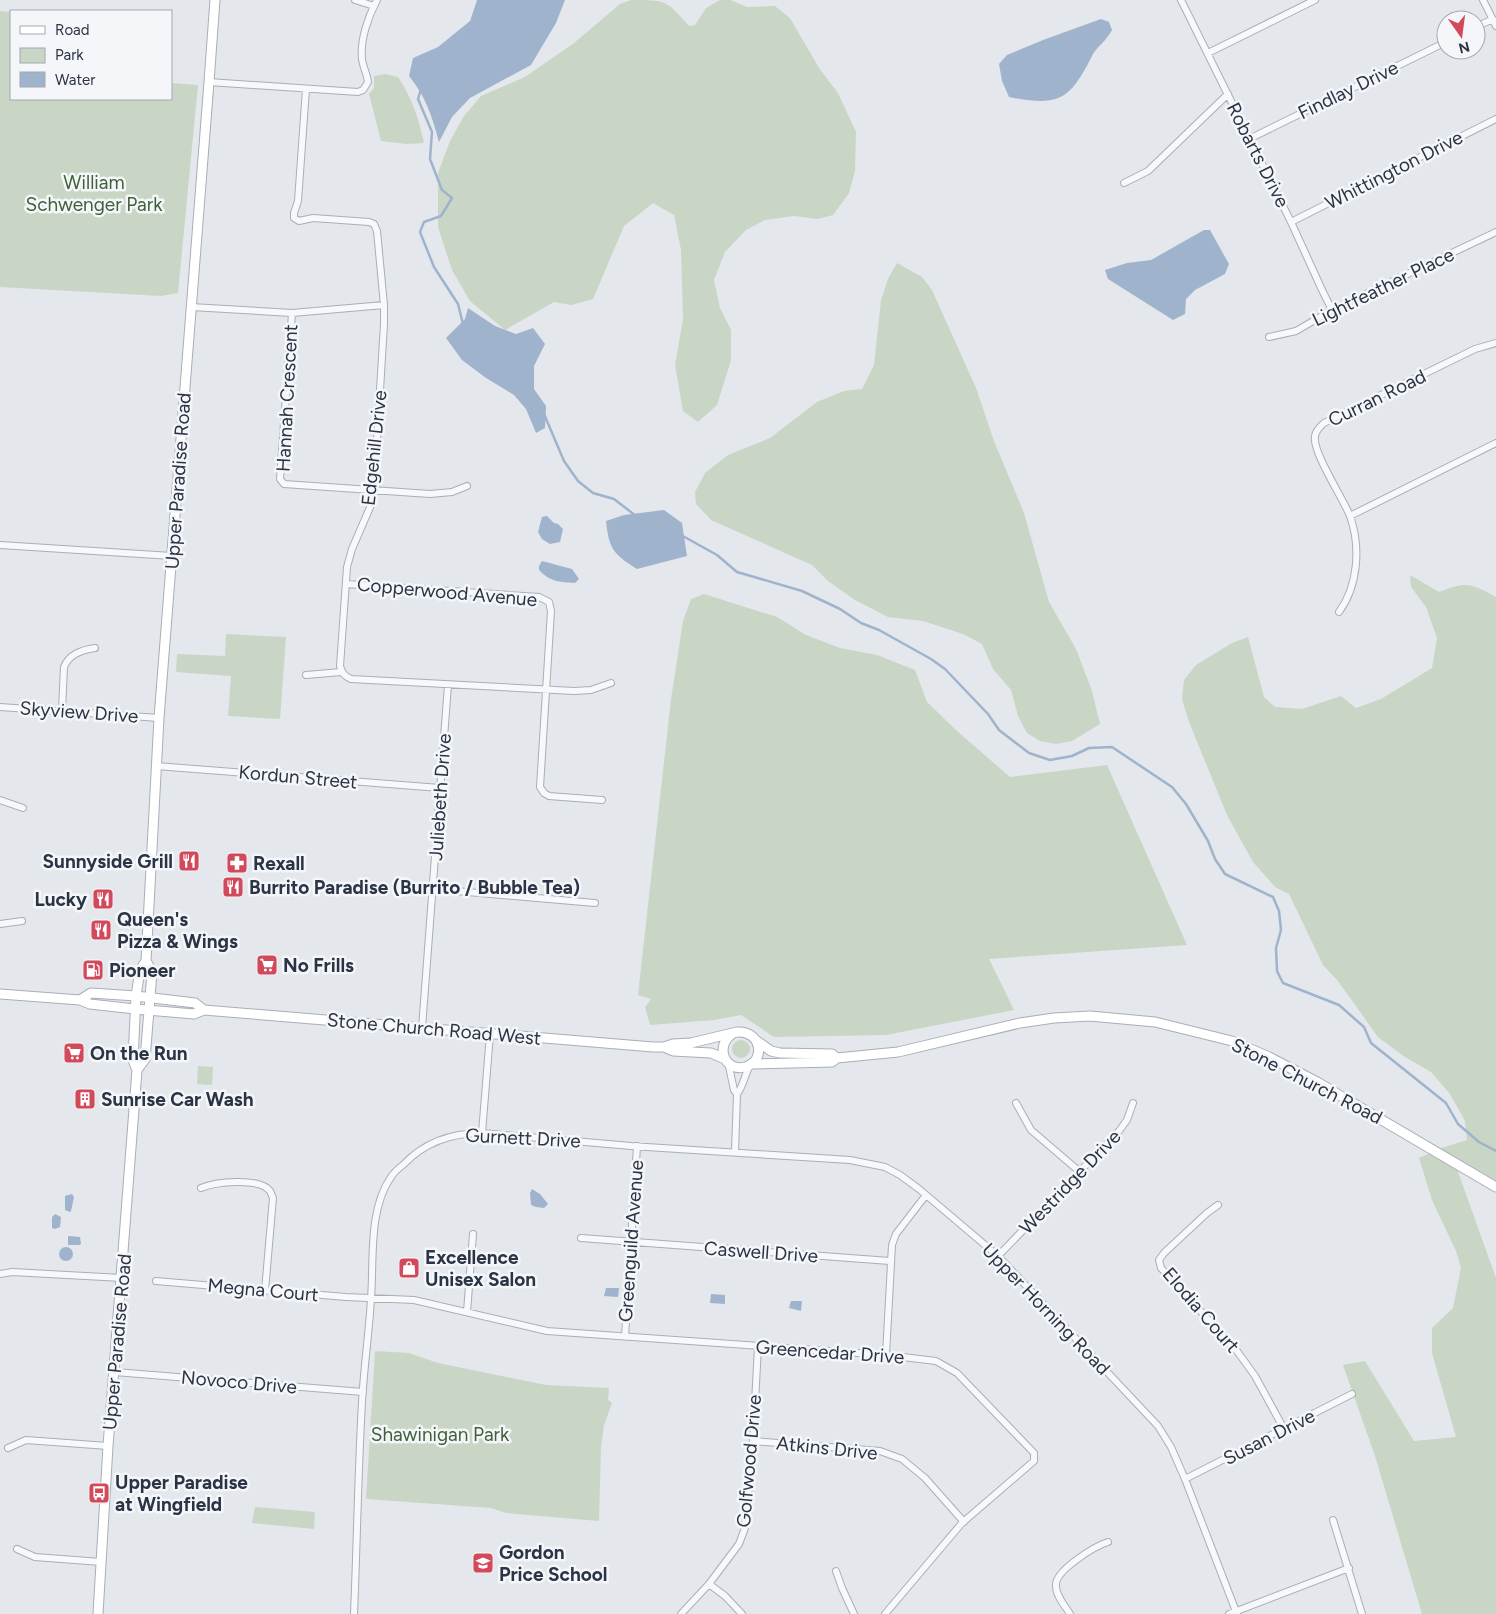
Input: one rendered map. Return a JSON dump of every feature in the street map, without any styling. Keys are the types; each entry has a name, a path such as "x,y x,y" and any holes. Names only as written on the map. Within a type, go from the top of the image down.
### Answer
{"main road":[{"name":"Upper Paradise Road","path":"98,1614 108,1446 137,1070 133,1060 135,1009 140,970 146,961 158,718 210,82 215,0"},
{"name":"Upper Paradise Road","path":"137,1070 145,1059 150,1010 152,972 146,961"},
{"name":"Stone Church Road West","path":"80,1000 91,993 136,996 195,1003 204,1010"},
{"name":"Stone Church Road West","path":"0,994 80,1000 90,1004 194,1014 204,1010 664,1047"},
{"name":"Stone Church Road","path":"751,1064 832,1062 837,1058 898,1052 1020,1023 1054,1018 1090,1016 1155,1022 1232,1041 1269,1058 1317,1082 1496,1188"},
{"path":"737,1032 746,1032 757,1041 758,1053 751,1064 740,1067 704,1051 673,1051 664,1047 673,1044 691,1043 737,1032"},
{"path":"727,1061 722,1050 726,1039 732,1034"},
{"name":"Stone Church Road","path":"757,1041 771,1051 780,1053 832,1054 837,1058"}],"street":[{"path":"210,82 358,92 367,86 368,82 362,56 363,43 375,3 354,0"},
{"name":"Robarts Drive","path":"1181,0 1291,222 1332,310"},
{"path":"1208,53 1315,0"},
{"path":"1483,0 1496,26"},
{"path":"1486,22 1493,19"},
{"name":"Findlay Drive","path":"1249,139 1436,47"},
{"name":"Edgehill Drive","path":"306,89 298,201 294,218 299,221 313,218 369,222 374,224 377,231 384,305 384,346 373,490 367,517 352,549 347,566 341,672"},
{"path":"1124,182 1148,171 1228,94"},
{"name":"Whittington Drive","path":"1291,222 1496,119"},
{"name":"Lightfeather Place","path":"1269,337 1296,330 1332,310 1496,232"},
{"path":"191,307 292,313 384,305"},
{"name":"Hannah Crescent","path":"292,313 280,480 284,484 373,490"},
{"name":"Curran Road","path":"1350,516 1318,452 1315,436 1318,428 1324,423 1475,350 1496,343"},
{"path":"1339,612 1353,586 1356,561 1350,516 1496,443"},
{"path":"373,490 430,494 452,492 468,486"},
{"path":"0,545 172,556"},
{"name":"Copperwood Avenue","path":"346,584 539,597 548,602 551,611 541,788 546,794 552,796 602,800"},
{"path":"62,710 64,667 66,661 74,654 85,649 95,648"},
{"path":"306,674 341,672 351,678 546,690 584,691 611,683"},
{"name":"Juliebeth Drive","path":"422,1028 448,685"},
{"name":"Skyview Drive","path":"0,707 158,718"},
{"name":"Kordun Street","path":"156,766 440,788"},
{"path":"0,800 23,808"},
{"path":"433,889 595,903"},
{"path":"0,924 22,921"},
{"path":"482,1133 490,1034"},
{"path":"727,1061 734,1090 737,1094 735,1151"},
{"path":"737,1094 741,1090 744,1076 751,1064"},
{"name":"Westridge Drive","path":"998,1256 1080,1172 1127,1120 1133,1102"},
{"path":"1016,1103 1031,1130 1080,1172"},
{"name":"Gurnett Drive","path":"354,1614 363,1392 375,1222 380,1196 391,1176 424,1146 442,1138 462,1133 735,1151"},
{"name":"Greenguild Avenue","path":"625,1336 637,1146"},
{"name":"Upper Horning Road","path":"735,1151 850,1160 885,1167 926,1195 998,1256 1158,1426 1171,1447 1185,1479 1234,1613"},
{"path":"201,1188 210,1184 229,1182 261,1185 270,1190 273,1198 266,1291"},
{"path":"886,1355 892,1245 896,1234 926,1195"},
{"name":"Elodia Court","path":"1218,1205 1164,1253 1159,1260 1161,1268 1237,1351 1255,1376 1284,1430"},
{"path":"467,1312 473,1234"},
{"name":"Caswell Drive","path":"581,1238 890,1261"},
{"path":"0,1274 12,1272 122,1278"},
{"name":"Megna Court","path":"156,1281 371,1299"},
{"name":"Greencedar Drive","path":"371,1299 414,1300 547,1331 886,1355 936,1361 957,1373 1034,1453 1034,1461 964,1522 885,1614"},
{"name":"Golfwood Drive","path":"680,1614 709,1584 740,1544 744,1528 752,1441 758,1346"},
{"name":"Novoco Drive","path":"115,1372 363,1392"},
{"name":"Susan Drive","path":"1185,1479 1352,1394"},
{"path":"8,1448 26,1440 108,1446"},
{"name":"Atkins Drive","path":"752,1441 880,1451 902,1459 925,1478 964,1522"},
{"path":"1333,1520 1362,1614"},
{"path":"1070,1614 1057,1592 1055,1584 1060,1573 1098,1545 1108,1542"},
{"path":"17,1549 35,1557 101,1562"},
{"path":"1234,1613 1349,1568"},
{"path":"836,1571 854,1614"},
{"path":"709,1584 725,1596 742,1614"}],"green space":[{"path":"631,0 652,0 665,3 689,26 695,25 706,8 720,0 730,0 747,7 775,6 790,18 819,68 838,93 856,132 855,171 849,193 833,215 818,219 794,216 765,220 746,230 725,252 714,280 720,308 731,330 731,360 717,405 698,422 683,411 675,365 683,319 681,250 674,215 653,203 624,226 593,299 571,305 554,302 505,330 470,301 452,270 438,227 438,173 450,141 464,116 481,96 525,77 574,43 620,4"},
{"name":"William Schwenger Park","path":"0,11 10,12 10,100 172,100 172,83 198,85 178,293 161,296 0,287"},
{"path":"385,74 398,77 403,85 414,109 424,143 407,144 381,141 369,94 374,88 374,76"},
{"path":"897,263 922,277 932,290 976,388 994,441 1024,513 1049,602 1076,649 1092,691 1100,724 1072,741 1056,744 1040,741 1027,733 1018,716 1011,690 993,669 982,644 963,634 923,621 888,617 855,600 828,581 812,565 711,520 696,504 695,492 705,473 728,455 770,438 817,402 844,391 862,389 874,365 881,300 888,279"},
{"path":"1410,575 1439,592 1456,586 1468,585 1496,597 1496,1180 1452,1155 1496,1278 1496,1614 1422,1614 1375,1456 1343,1365 1365,1361 1414,1441 1456,1437 1432,1353 1432,1328 1453,1308 1461,1268 1456,1251 1432,1200 1419,1158 1467,1140 1465,1121 1450,1094 1431,1072 1405,1057 1378,1037 1338,981 1323,965 1289,894 1275,887 1253,862 1227,815 1189,722 1182,699 1184,680 1196,665 1232,643 1248,637 1264,697 1275,707 1302,709 1341,696 1356,708 1381,699 1432,668 1437,638 1426,607 1411,587"},
{"path":"704,594 777,617 806,635 840,648 877,655 915,670 927,702 1010,777 1107,765 1187,945 989,959 1014,1010 886,1035 774,1037 741,1015 714,1020 650,1025 645,1007 651,999 638,995 671,699 683,621 691,599"},
{"path":"226,634 286,637 280,719 228,716 231,676 176,672 177,654 225,656"},
{"path":"737,1040 745,1040 750,1045 748,1056 737,1058 732,1053 732,1045"},
{"path":"198,1066 213,1067 212,1085 197,1084"},
{"name":"Shawinigan Park","path":"375,1351 409,1353 438,1363 546,1385 609,1388 608,1400 612,1403 604,1425 601,1447 599,1521 506,1513 491,1508 366,1499"},
{"path":"255,1507 315,1512 314,1529 252,1523"}],"water":[{"path":"477,0 565,0 556,23 531,65 470,98 452,117 439,142 428,107 409,76 413,58 438,47 470,21"},
{"path":"1101,19 1109,22 1112,30 1097,48 1077,82 1070,90 1052,100 1040,101 1009,97 1002,81 999,64 1007,55"},
{"path":"1204,230 1210,230 1229,264 1225,274 1195,290 1186,299 1185,314 1173,320 1108,279 1105,270 1127,263 1151,260"},
{"path":"468,308 495,326 516,334 533,328 545,344 534,366 534,389 546,406 545,428 536,433 526,409 514,395 486,378 462,360 446,338 465,319"},
{"path":"664,510 682,523 687,556 637,569 617,555 611,545 606,521 624,515"},
{"path":"547,516 563,529 560,542 550,544 542,539 538,532 542,517"},
{"path":"542,561 572,569 579,579 575,583 551,579 539,570"},
{"path":"532,1189 540,1194 548,1204 544,1208 531,1205 530,1193"},
{"path":"72,1194 74,1197 70,1212 65,1210 65,1196"},
{"path":"55,1214 61,1217 60,1227 55,1229 52,1228 52,1217"},
{"path":"68,1236 80,1237 81,1244 68,1245"},
{"path":"66,1247 71,1249 73,1254 71,1259 66,1261 61,1259 59,1254 61,1249"},
{"path":"606,1288 619,1288 618,1297 604,1296"},
{"path":"711,1294 725,1295 725,1304 710,1303"},
{"path":"791,1301 802,1301 801,1311 789,1308"}],"waterway":[{"path":"421,89 418,99 432,132 430,159 442,190 452,198 441,216 424,222 420,232 434,267 458,304 463,324"},
{"path":"544,414 564,461 578,481 593,493 614,499 636,516"},
{"path":"681,535 717,555 737,572 802,591 840,609 861,623 879,630 931,659 945,669 988,714 999,730 1029,753 1050,760 1072,756 1089,748 1112,747 1172,787 1186,804 1225,874 1273,897 1279,911 1281,930 1276,948 1277,971 1283,983 1339,1005 1364,1027 1371,1043 1446,1103 1458,1124 1479,1142 1496,1151"}],"place":[{"name":"Sunnyside Grill","path":"189,861"},
{"name":"Rexall","path":"237,863"},
{"name":"Burrito Paradise (Burrito / Bubble Tea)","path":"233,887"},
{"name":"Lucky","path":"103,899"},
{"name":"Queen's Pizza & Wings","path":"101,930"},
{"name":"No Frills","path":"267,965"},
{"name":"Pioneer","path":"93,970"},
{"name":"On the Run","path":"74,1053"},
{"name":"Sunrise Car Wash","path":"85,1099"},
{"name":"Excellence Unisex Salon","path":"409,1268"},
{"name":"Upper Paradise at Wingfield","path":"99,1493"},
{"name":"Gordon Price School","path":"483,1563"}]}
